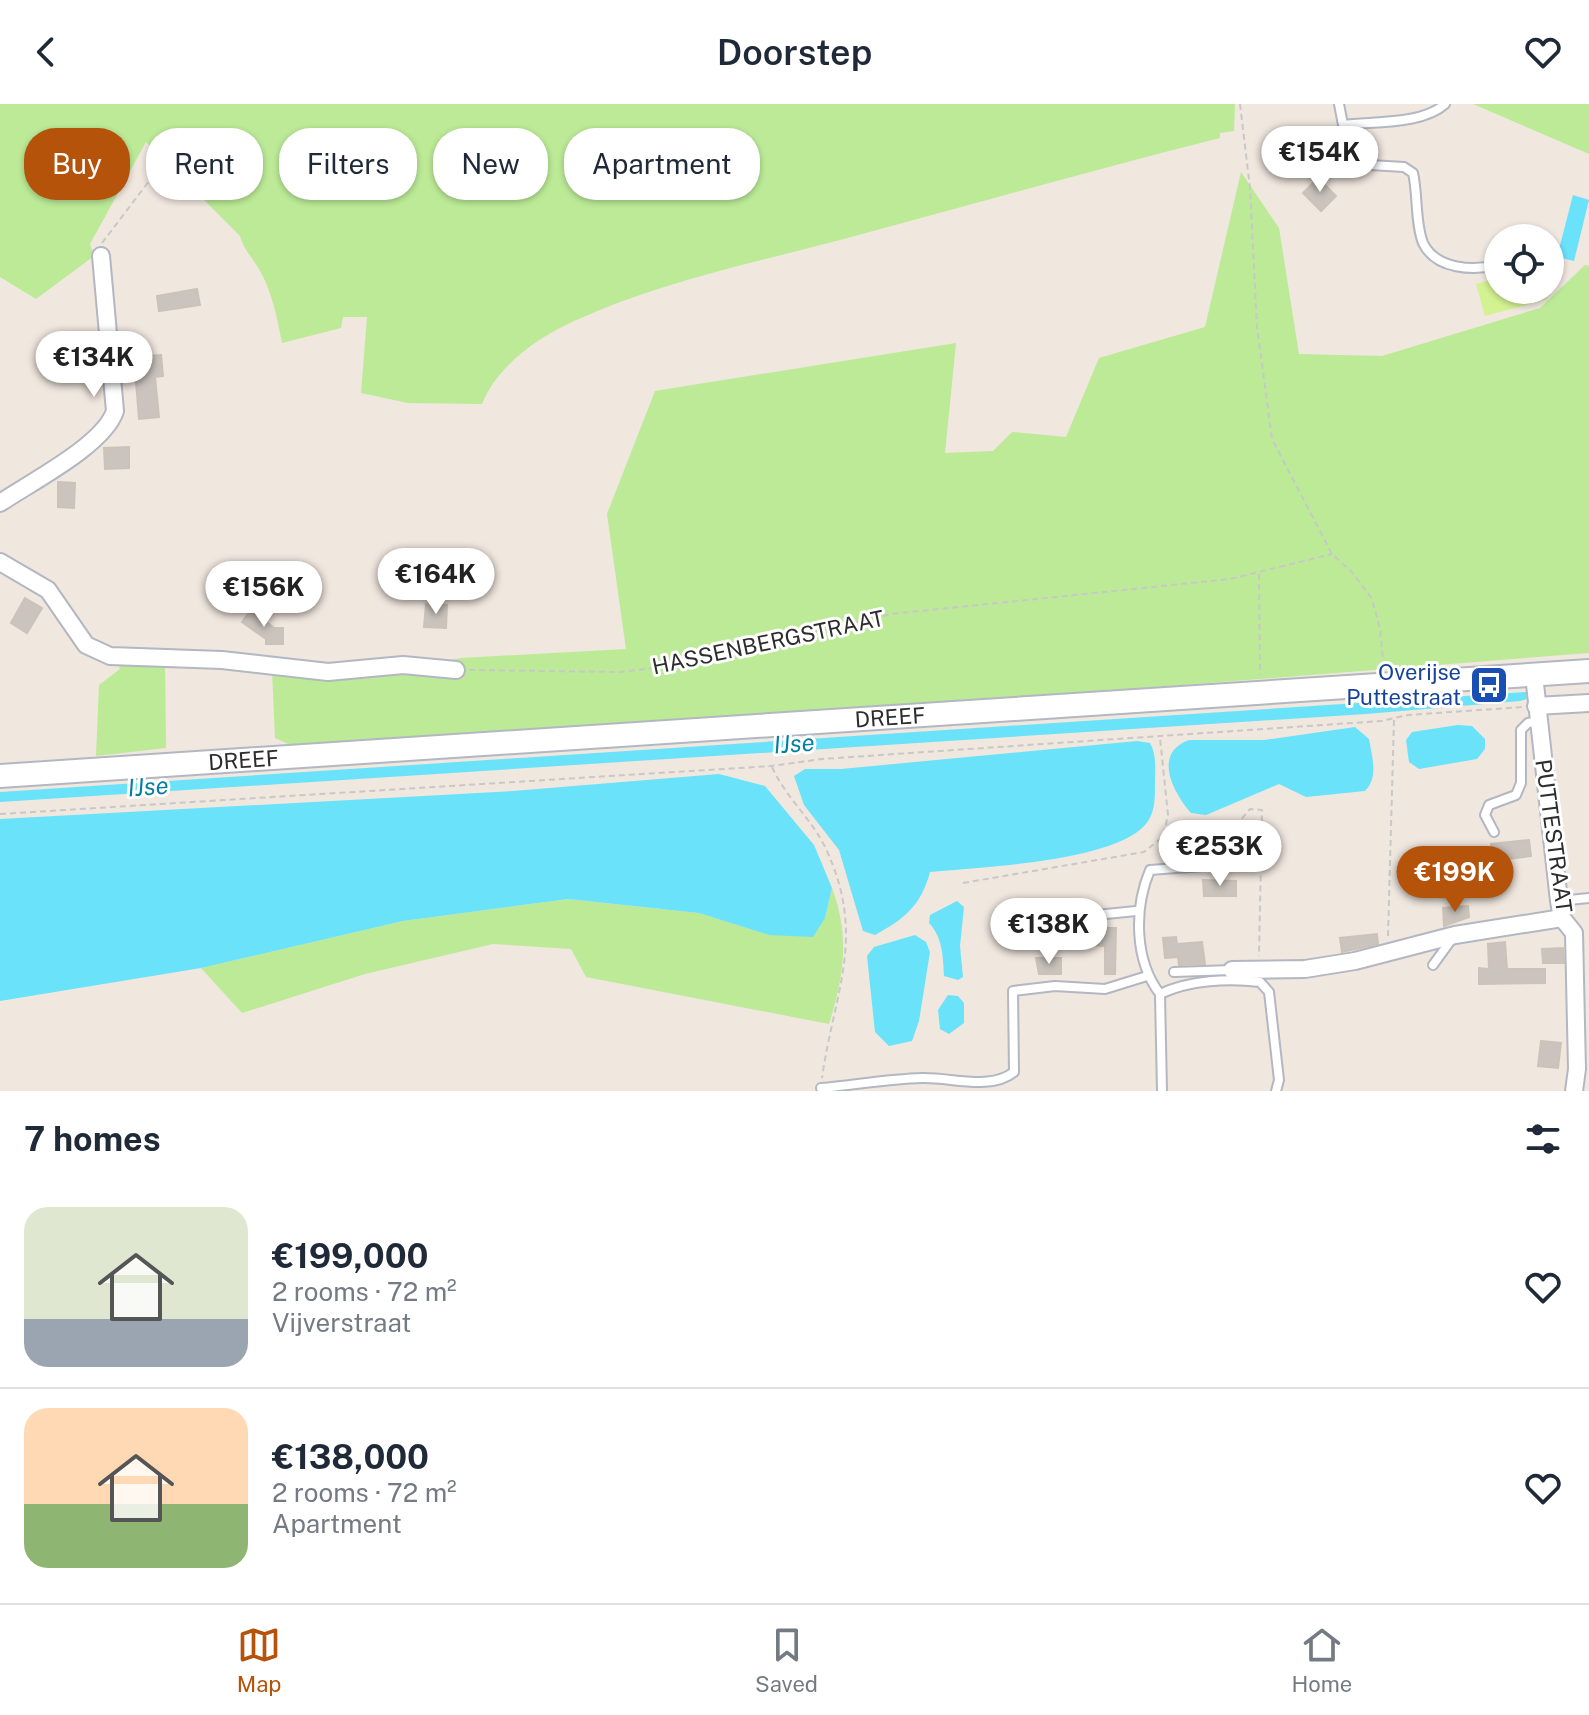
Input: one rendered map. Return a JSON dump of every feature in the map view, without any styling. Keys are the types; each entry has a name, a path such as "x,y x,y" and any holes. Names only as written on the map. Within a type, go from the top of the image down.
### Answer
{"main road":[{"name":"DREEF","path":"0,776 1385,686 1536,698 1589,671"}],"street":[{"path":"0,503 97,438 112,420 115,411 101,256"},
{"path":"0,562 48,590 86,645 110,656 222,660 328,672 403,665 456,670"},
{"name":"DREEF","path":"1536,698 1589,703"},
{"name":"PUTTESTRAAT","path":"1536,698 1559,901 1562,918 1574,933 1583,1067 1574,1091"},
{"path":"1232,970 1305,969 1455,935 1562,918"}],"lane":[{"path":"1339,104 1348,151 1370,165 1404,167 1413,173 1423,242 1432,255 1444,263 1467,268 1484,266"},
{"path":"1343,125 1418,117 1436,113 1445,104"},
{"path":"1494,832 1485,815 1489,805 1516,795 1521,783 1521,730 1528,723 1536,698"},
{"path":"1162,1091 1160,994 1147,976 1136,911 1150,870 1203,866"},
{"path":"1559,901 1589,898"},
{"path":"1076,917 1136,911"},
{"path":"1433,965 1455,935"},
{"path":"1174,972 1232,970"},
{"path":"821,1088 923,1078 983,1083 1008,1077 1014,1072 1013,991 1055,986 1105,989 1147,976"},
{"path":"1160,994 1176,986 1241,980 1260,982 1269,992 1279,1080 1276,1091"}],"path":[{"path":"1240,104 1250,188 1257,327 1272,439 1332,554 1352,572 1372,599 1380,629 1385,686"},
{"path":"101,256 100,246 105,236 146,184"},
{"name":"HASSENBERGSTRAAT","path":"456,670 620,672 677,665 891,614 1139,591 1259,573 1332,554"},
{"path":"1259,573 1261,694"},
{"path":"0,814 771,766 822,759 1160,737 1394,718 1536,698"},
{"path":"1389,952 1387,890 1394,718"},
{"path":"963,883 1144,852 1163,837 1168,815 1160,737"},
{"path":"771,766 782,789 826,848 844,906 847,950 841,995 826,1053 821,1088"},
{"path":"1163,837 1211,847 1221,843 1250,809 1262,810 1261,969"}],"green space":[{"path":"0,104 1235,104 1234,131 1220,133 1220,138 706,275 606,308 560,328 520,355 498,377 482,404 408,403 361,393 367,317 343,317 341,328 282,343 274,305 259,269 240,236 204,200 263,200 263,128 146,128 146,142 130,171 130,128 24,128 24,200 114,200 90,244 94,256 36,299 0,277"},
{"path":"1473,104 1589,104 1589,154"},
{"path":"1241,172 1279,228 1299,354 1382,356 1540,308 1544,304 1564,304 1564,285 1585,265 1589,266 1589,653 828,713 770,714 297,748 275,738 272,670 414,667 461,658 626,649 607,514 655,391 956,343 945,453 993,451 1012,432 1066,437 1099,358 1205,327"},
{"path":"1484,282 1484,304 1529,304 1485,316 1476,284"},
{"path":"165,660 166,748 96,756 99,685 120,669 116,661"},
{"path":"832,888 841,923 843,956 829,1024 586,977 571,949 493,944 365,974 242,1013 201,968 403,921 568,899 699,913 769,935 825,918"}],"water":[{"path":"1573,195 1589,200 1574,261 1564,259 1564,230"},
{"name":"IJse","path":"1526,692 1527,699 1520,701 1366,714 0,802 0,792"},
{"path":"1472,726 1485,739 1485,749 1477,759 1419,769 1409,762 1406,740 1412,732"},
{"path":"1355,727 1369,739 1373,760 1372,780 1365,791 1306,797 1279,784 1206,815 1191,813 1169,773 1171,754 1189,740 1264,740"},
{"path":"1137,741 1150,743 1154,753 1153,811 1145,825 1105,847 1076,855 1011,865 930,872 922,894 910,910 875,935 863,931 839,850 804,805 794,776 805,769 841,769"},
{"path":"719,774 765,786 814,845 832,888 825,918 813,937 769,935 699,913 568,899 403,921 201,968 0,1001 0,819 513,791"},
{"path":"957,901 964,907 960,946 963,977 958,980 944,976 940,941 929,923 930,915"},
{"path":"915,935 926,942 930,952 919,1021 912,1041 889,1046 875,1032 867,956 874,947"},
{"path":"948,995 958,996 964,1003 964,1023 949,1034 940,1029 938,1010"}],"building":[{"path":"1318,178 1336,196 1321,211 1303,193"},
{"path":"197,289 200,305 159,311 157,296"},
{"path":"161,355 163,376 155,377 159,417 139,419 134,357"},
{"path":"129,447 129,468 105,469 104,448"},
{"path":"58,482 75,483 74,508 58,507"},
{"path":"25,598 42,608 27,633 11,623"},
{"path":"426,604 447,605 446,628 424,627"},
{"path":"251,610 274,628 283,628 283,644 266,644 266,639 242,622"},
{"path":"1529,840 1531,856 1493,861 1491,844"},
{"path":"1203,880 1236,881 1236,896 1204,896"},
{"path":"1468,906 1469,917 1444,926 1443,908"},
{"path":"1088,928 1116,928 1115,974 1105,974 1105,946 1087,945"},
{"path":"1377,934 1378,944 1342,952 1340,938"},
{"path":"1176,937 1177,944 1202,942 1205,964 1179,965 1178,957 1165,958 1163,938"},
{"path":"1505,942 1507,969 1545,969 1545,983 1479,984 1479,968 1489,969 1488,944"},
{"path":"1563,948 1564,963 1543,963 1542,949"},
{"path":"1036,958 1061,958 1061,974 1039,974"},
{"path":"1541,1041 1561,1043 1558,1068 1538,1066"}],"place":[{"name":"Overijse Puttestraat","path":"1489,685"}]}
